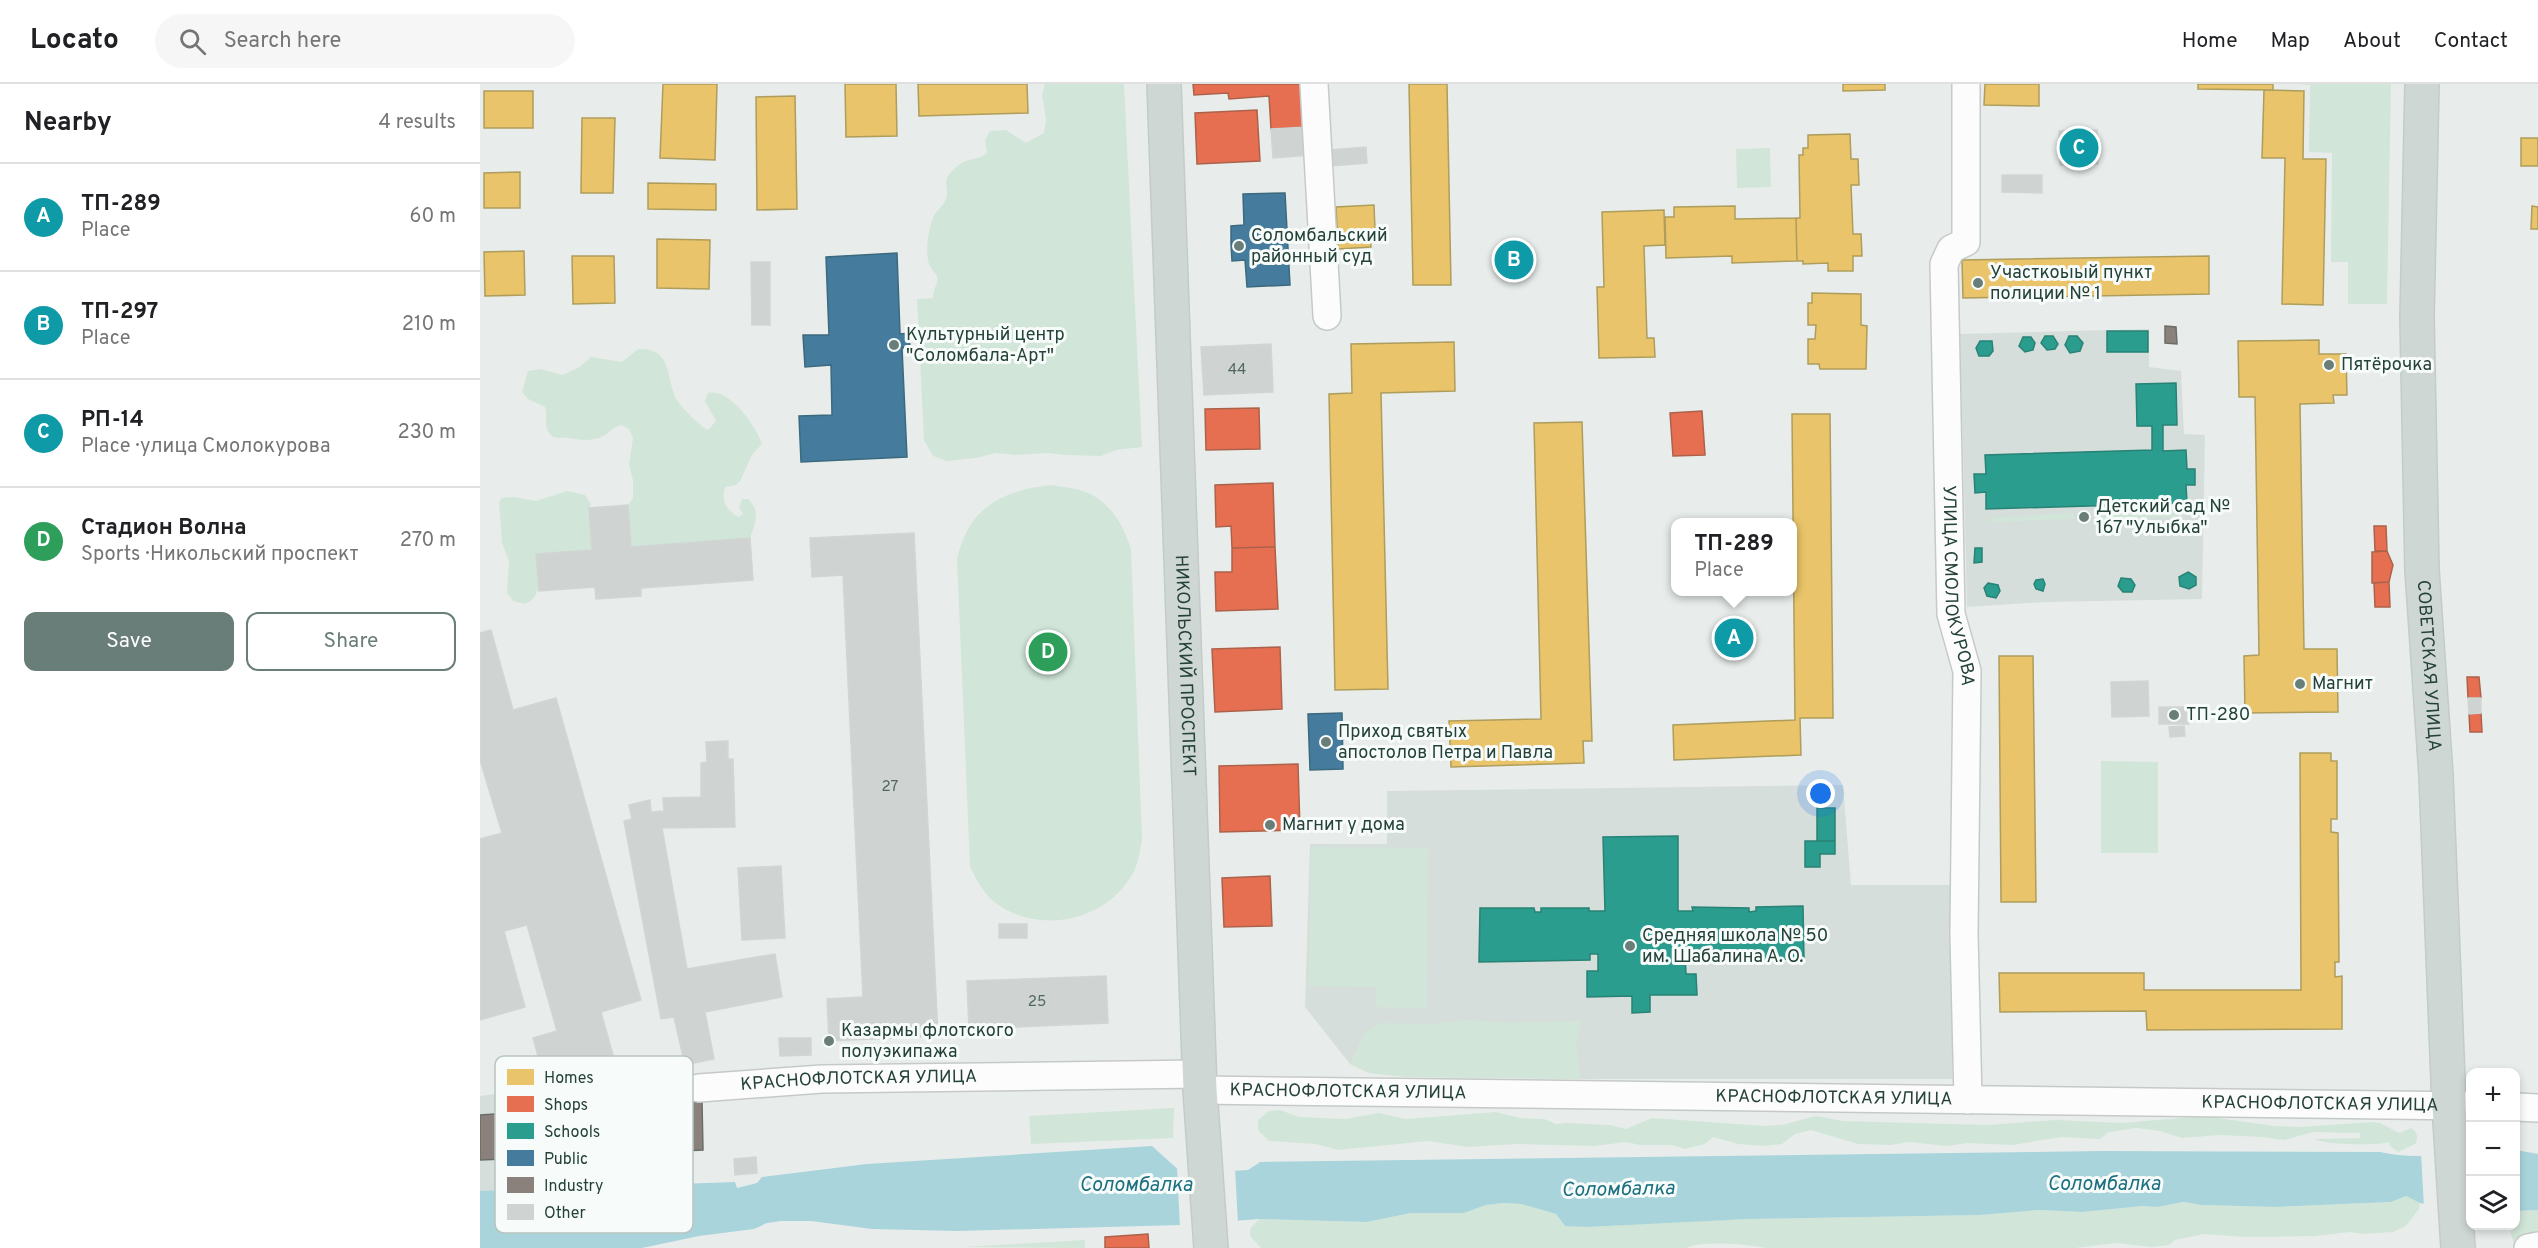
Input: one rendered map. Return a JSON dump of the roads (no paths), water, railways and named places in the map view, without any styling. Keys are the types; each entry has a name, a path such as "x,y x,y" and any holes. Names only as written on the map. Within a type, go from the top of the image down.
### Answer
{"main road":[{"name":"НИКОЛЬСКИЙ ПРОСПЕКТ","path":"1164,84 1200,1082 1211,1247"},
{"name":"СОВЕТСКАЯ УЛИЦА","path":"2422,84 2417,317 2422,570 2457,1112 2458,1246"}],"street":[{"path":"1314,84 1327,316"},
{"name":"УЛИЦА СМОЛОКУРОВА","path":"1966,84 1966,242 1951,249 1944,264 1951,614 1967,671 1964,934 1968,1100"},
{"name":"КРАСНОФЛОТСКАЯ УЛИЦА","path":"699,1088 822,1079 1200,1082 2457,1112"},
{"path":"2520,1107 2538,1108"},
{"path":"2528,1248 2538,1246"}],"water":[{"name":"Соломбалка","path":"1152,1146 1183,1174 1248,1170 1260,1162 2102,1151 2380,1152 2414,1156 2466,1152 2466,1210 2420,1203 2406,1196 2391,1202 2276,1207 2202,1205 2183,1202 2158,1207 2143,1206 2082,1212 2039,1210 1980,1215 1749,1219 1586,1227 1565,1226 1556,1214 1521,1204 1504,1203 1486,1205 1464,1213 1411,1213 1367,1222 1259,1219 1181,1225 957,1231 872,1229 811,1221 781,1221 767,1223 754,1229 699,1236 642,1248 480,1248 480,1191 495,1190 495,1233 693,1233 693,1183 735,1182 737,1188 757,1183 762,1177 867,1164"},
{"path":"2520,1151 2538,1154 2538,1210 2520,1211"}],"place":[{"name":"РП-14","path":"2079,148"},
{"name":"Соломбальский районный суд","path":"1239,246"},
{"name":"ТП-297","path":"1514,260"},
{"name":"Участкоыый пункт полиции № 1","path":"1978,283"},
{"name":"Культурный центр \"Соломбала-Арт\"","path":"894,345"},
{"name":"Пятёрочка","path":"2329,365"},
{"name":"Детский сад № 167 \"Улыбка\"","path":"2084,517"},
{"name":"ТП-289","path":"1734,638"},
{"name":"Стадион Волна","path":"1048,652"},
{"name":"Магнит","path":"2300,684"},
{"name":"ТП-280","path":"2174,715"},
{"name":"Приход святых апостолов Петра и Павла","path":"1326,742"},
{"name":"Магнит у дома","path":"1270,825"},
{"name":"Средняя школа № 50 им. Шабалина А. О.","path":"1630,946"},
{"name":"Казармы флотского полуэкипажа","path":"829,1041"}]}
